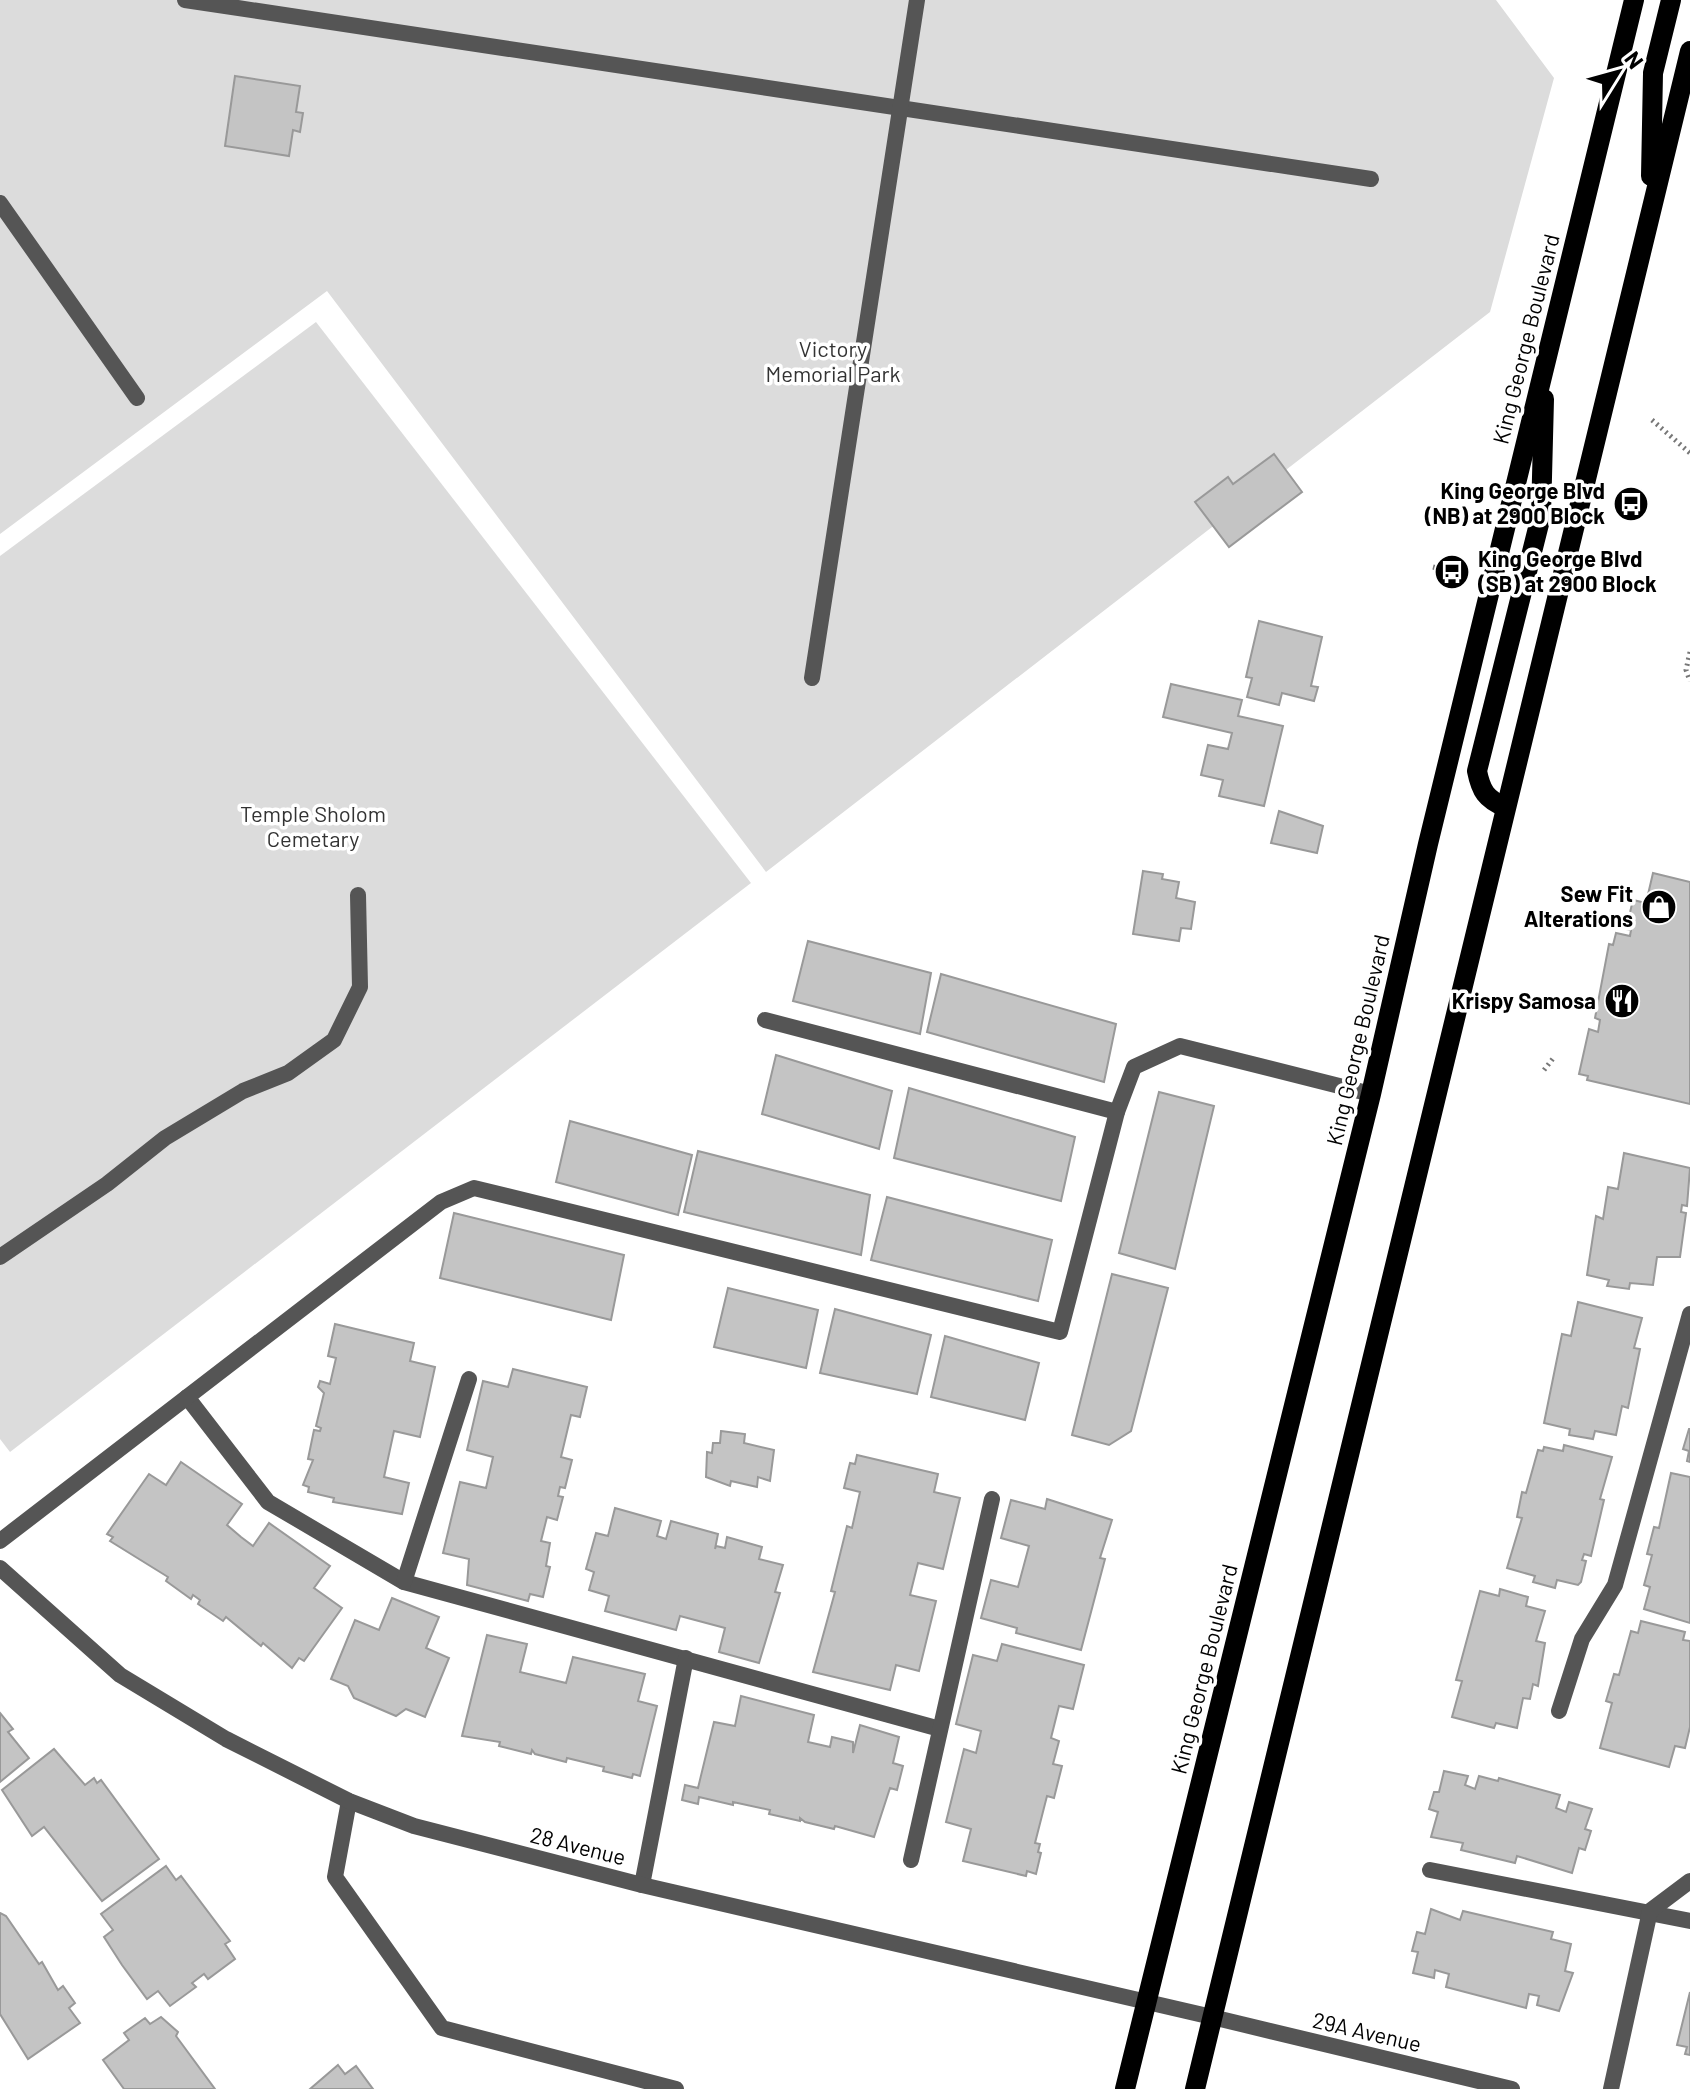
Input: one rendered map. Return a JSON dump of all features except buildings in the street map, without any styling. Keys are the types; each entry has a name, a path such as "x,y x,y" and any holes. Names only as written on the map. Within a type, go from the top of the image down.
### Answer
{"main road":[{"name":"King George Boulevard","path":"1125,2089 1371,1094 1634,0"},
{"path":"1650,212 1653,73 1671,0"},
{"path":"1195,2089 1690,51"},
{"path":"1505,807 1490,801 1480,789 1477,771 1541,516 1546,359"}],"street":[{"path":"185,0 1371,179"},
{"path":"812,678 917,0"},
{"path":"0,203 137,398"},
{"path":"0,1257 107,1184 165,1138 243,1091 288,1073 334,1040 360,987 358,895"},
{"path":"765,1020 1117,1112"},
{"path":"0,1541 441,1202 474,1188 1060,1332 1117,1112 1134,1067 1180,1046 1371,1094"},
{"path":"1559,1711 1582,1639 1615,1585 1690,1314"},
{"path":"404,1582 469,1379"},
{"path":"187,1397 268,1502 404,1582 940,1729"},
{"path":"911,1860 992,1499"},
{"name":"28 Avenue","path":"0,1568 120,1675 226,1739 349,1801 414,1826 642,1885 1212,2017"},
{"path":"642,1885 686,1658"},
{"path":"349,1801 335,1877 442,2028 676,2089"},
{"path":"1430,1870 1690,1921"},
{"path":"1611,2089 1650,1911 1690,1881"},
{"name":"29A Avenue","path":"1212,2017 1512,2089"}],"path":[{"path":"1652,420 1690,453"},
{"path":"1433,567 1452,572"},
{"path":"1690,652 1686,670 1690,681"},
{"path":"1544,1070 1555,1056"}],"green space":[{"name":"Victory Memorial Park","path":"0,0 1496,0 1554,78 1490,312 766,872 327,291 0,534"},
{"name":"Temple Sholom Cemetary","path":"316,322 751,883 10,1452 0,1439 0,556"}],"place":[{"name":"King George Blvd (NB) at 2900 Block","path":"1631,504"},
{"name":"King George Blvd (SB) at 2900 Block","path":"1452,572"},
{"name":"Sew Fit Alterations","path":"1659,907"},
{"name":"Krispy Samosa","path":"1622,1001"}]}
